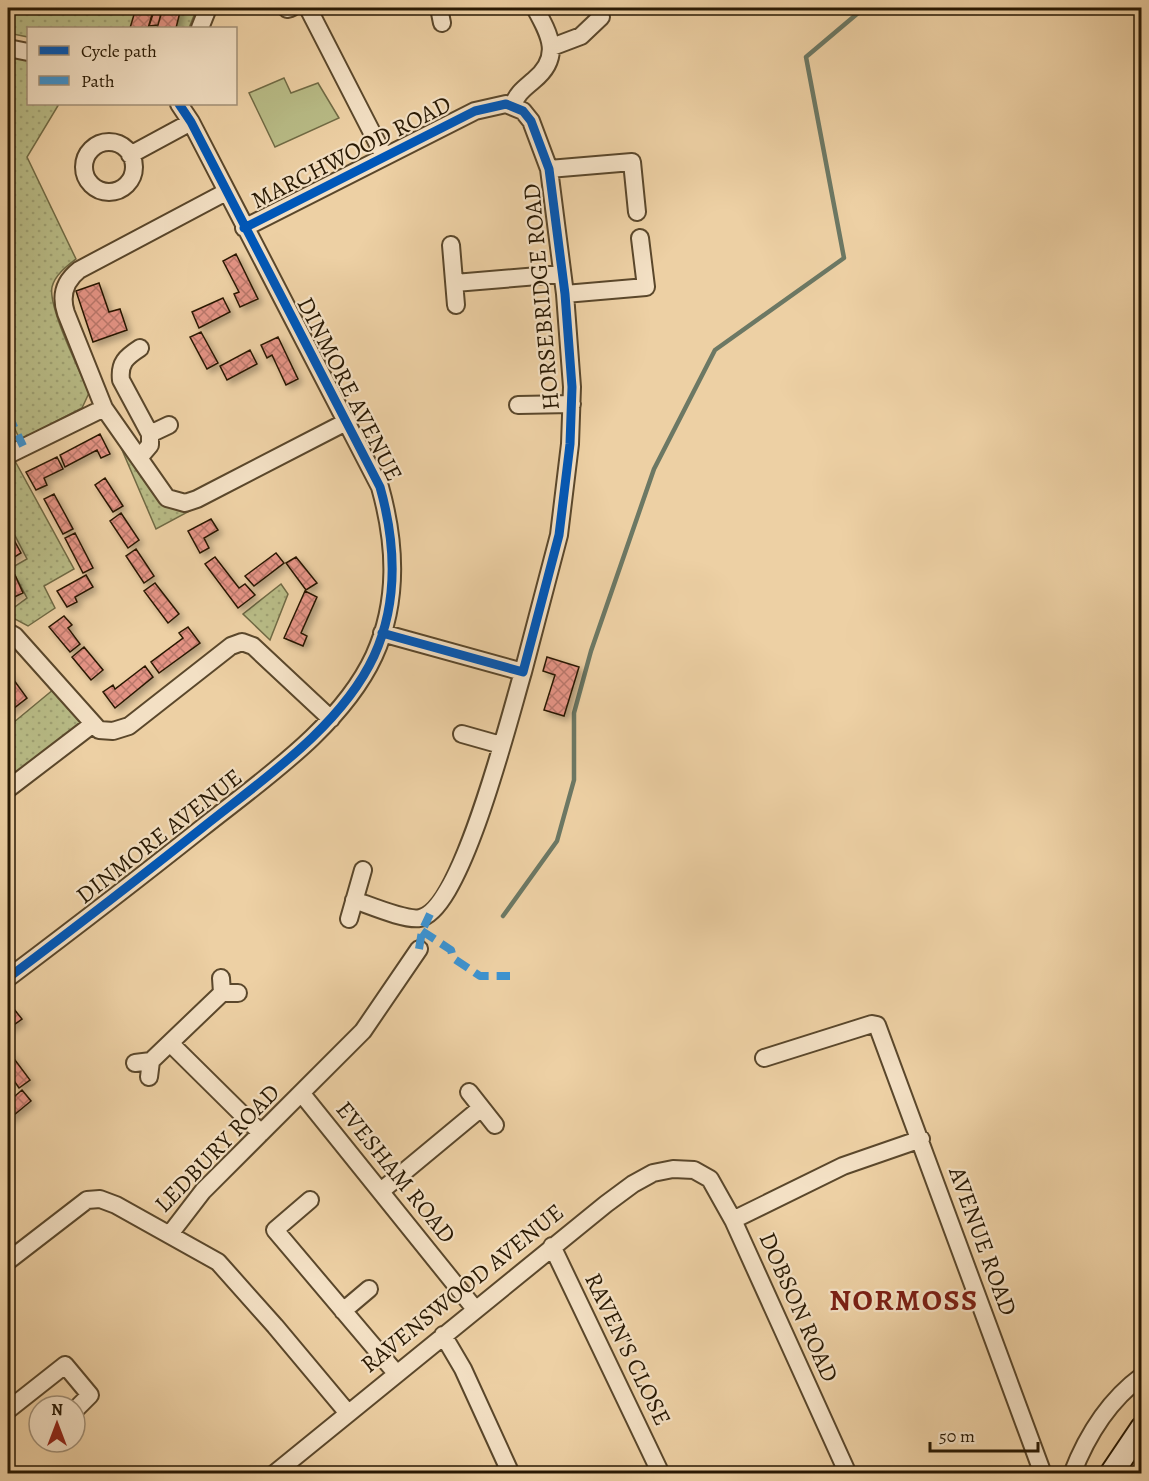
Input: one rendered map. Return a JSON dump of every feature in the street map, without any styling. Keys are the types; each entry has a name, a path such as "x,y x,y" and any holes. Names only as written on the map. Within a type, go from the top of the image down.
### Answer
{"main road":[{"path":"1111,1473 1142,1428"}],"street":[{"path":"200,27 208,8"},
{"path":"308,8 384,156"},
{"path":"513,105 518,94 545,71 552,47 535,8"},
{"path":"552,47 581,36 601,17"},
{"path":"8,48 27,52"},
{"name":"DINMORE AVENUE","path":"8,978 254,786 331,719 366,672 382,633 394,575 389,523 380,487 348,421 244,228 191,122 180,105"},
{"name":"MARCHWOOD ROAD","path":"244,228 476,111 497,105 513,105"},
{"name":"HORSEBRIDGE ROAD","path":"354,900 414,918 430,914 446,896 472,837 501,745 559,535 572,404 565,294 549,169 531,122 523,111 513,105"},
{"path":"130,155 191,122"},
{"path":"549,169 632,162 637,212"},
{"path":"226,192 79,270 65,287 62,302 104,408 167,498 185,503 197,499 348,421"},
{"path":"565,294 646,287 640,238"},
{"path":"451,245 456,305"},
{"path":"454,283 562,274"},
{"path":"139,458 150,445 150,434 120,380 122,362 140,348"},
{"name":"HORSEBRIDGE ROAD","path":"518,405 572,404"},
{"path":"8,455 104,408"},
{"path":"150,434 169,425"},
{"path":"8,632 15,636 99,730 106,731 129,726 231,646 242,642 253,646 331,719"},
{"path":"382,633 523,672"},
{"path":"8,789 93,724"},
{"path":"462,734 501,745"},
{"path":"348,919 363,870"},
{"name":"LEDBURY ROAD","path":"8,1261 87,1200 100,1199 116,1205 170,1234 203,1191 303,1094 363,1031 419,949"},
{"path":"145,1067 227,988"},
{"name":"AVENUE ROAD","path":"764,1058 872,1024 877,1025 1043,1473"},
{"path":"171,1044 261,1133"},
{"path":"469,1092 495,1125"},
{"name":"EVESHAM ROAD","path":"303,1094 475,1309"},
{"path":"381,1191 481,1108"},
{"path":"733,1220 843,1166 921,1139"},
{"name":"RAVENSWOOD AVENUE","path":"274,1473 552,1246 633,1184 653,1173 673,1169 694,1170"},
{"name":"DOBSON ROAD","path":"694,1170 710,1179 733,1220 848,1473"},
{"path":"310,1200 274,1230 396,1373"},
{"path":"170,1234 218,1262 275,1326 346,1412"},
{"name":"RAVEN'S CLOSE","path":"552,1246 660,1473"},
{"path":"343,1311 369,1289"},
{"path":"443,1335 463,1369 511,1473"},
{"path":"28,1394 65,1365 90,1395 87,1398"},
{"path":"1072,1473 1095,1424 1106,1409 1142,1376"},
{"path":"8,1410 27,1395"}],"green space":[{"path":"8,8 79,8 82,12 88,8 197,8 189,27 27,27 27,37 8,33"},
{"path":"8,54 27,57 27,105 58,105 27,157 76,259 56,279 52,287 52,297 60,324 89,393 82,408 20,440 8,414"},
{"path":"284,78 291,93 318,83 339,118 275,147 249,93"},
{"path":"104,408 174,506 195,508 156,529"},
{"path":"15,461 74,569 44,586 55,608 28,626 11,617 8,612 27,598 11,568 27,559 8,522 8,465"},
{"path":"281,584 288,594 270,640 243,614"},
{"path":"54,689 86,726 8,785 8,727"}],"building":[{"path":"136,8 154,8 148,27 130,27"},
{"path":"163,8 181,8 176,27 157,27"},
{"path":"162,10 158,25 149,26 154,11"},
{"path":"236,254 258,299 240,307 234,294 239,292 223,261"},
{"path":"99,283 109,312 120,309 127,330 93,342 76,291"},
{"path":"223,298 230,312 199,328 192,312"},
{"path":"201,332 218,363 207,369 190,337"},
{"path":"278,337 298,379 286,385 272,355 267,358 261,345"},
{"path":"250,350 257,364 227,380 220,366"},
{"path":"100,434 110,454 101,458 97,450 65,467 60,455"},
{"path":"57,457 63,469 44,478 47,485 36,490 26,472"},
{"path":"105,478 123,506 113,512 95,485"},
{"path":"54,494 73,529 63,534 44,499"},
{"path":"121,513 139,540 128,548 110,521"},
{"path":"211,519 218,530 204,538 209,548 200,553 188,531"},
{"path":"8,529 21,553 8,561"},
{"path":"75,533 93,568 83,573 65,538"},
{"path":"136,549 154,576 144,583 126,556"},
{"path":"276,553 284,563 254,586 245,576"},
{"path":"215,557 239,588 245,584 255,595 238,608 205,564"},
{"path":"296,557 317,583 306,590 286,563"},
{"path":"15,575 23,593 8,600 8,579"},
{"path":"86,575 93,587 75,597 77,602 67,607 57,591"},
{"path":"155,583 179,614 168,623 144,591"},
{"path":"305,591 317,597 301,633 307,636 303,646 284,638"},
{"path":"64,616 72,625 68,628 80,644 70,652 49,627"},
{"path":"188,627 200,643 159,673 151,662 183,638 179,633"},
{"path":"84,647 103,670 91,680 72,657"},
{"path":"547,657 579,667 564,716 544,710 555,675 543,671"},
{"path":"145,666 153,677 115,708 103,692 113,685 115,689"},
{"path":"8,672 27,698 9,712 8,696 11,694 8,690"},
{"path":"14,1009 22,1019 8,1029 8,1013"},
{"path":"9,1052 30,1080 19,1088 8,1072"},
{"path":"22,1090 31,1101 8,1120 8,1102"}],"waterway":[{"path":"503,916 557,841 574,780 574,713 591,651 654,469 715,350 844,258 806,57 864,8"}],"marked path":[{"path":"82,12 88,8"},
{"path":"8,414 23,446"},
{"path":"419,949 422,931 430,914"},
{"path":"422,931 451,950 453,958 480,976 510,976"}],"cycle path":[{"path":"244,228 475,111 506,104 523,111 531,121 549,169 565,294 572,387 570,444 559,535 523,672 382,633"},
{"path":"8,978 250,791 321,729 360,682 374,656 388,614 392,551 380,487 191,122 180,105"}],"district":[{"name":"NORMOSS","path":"904,1300"}]}
